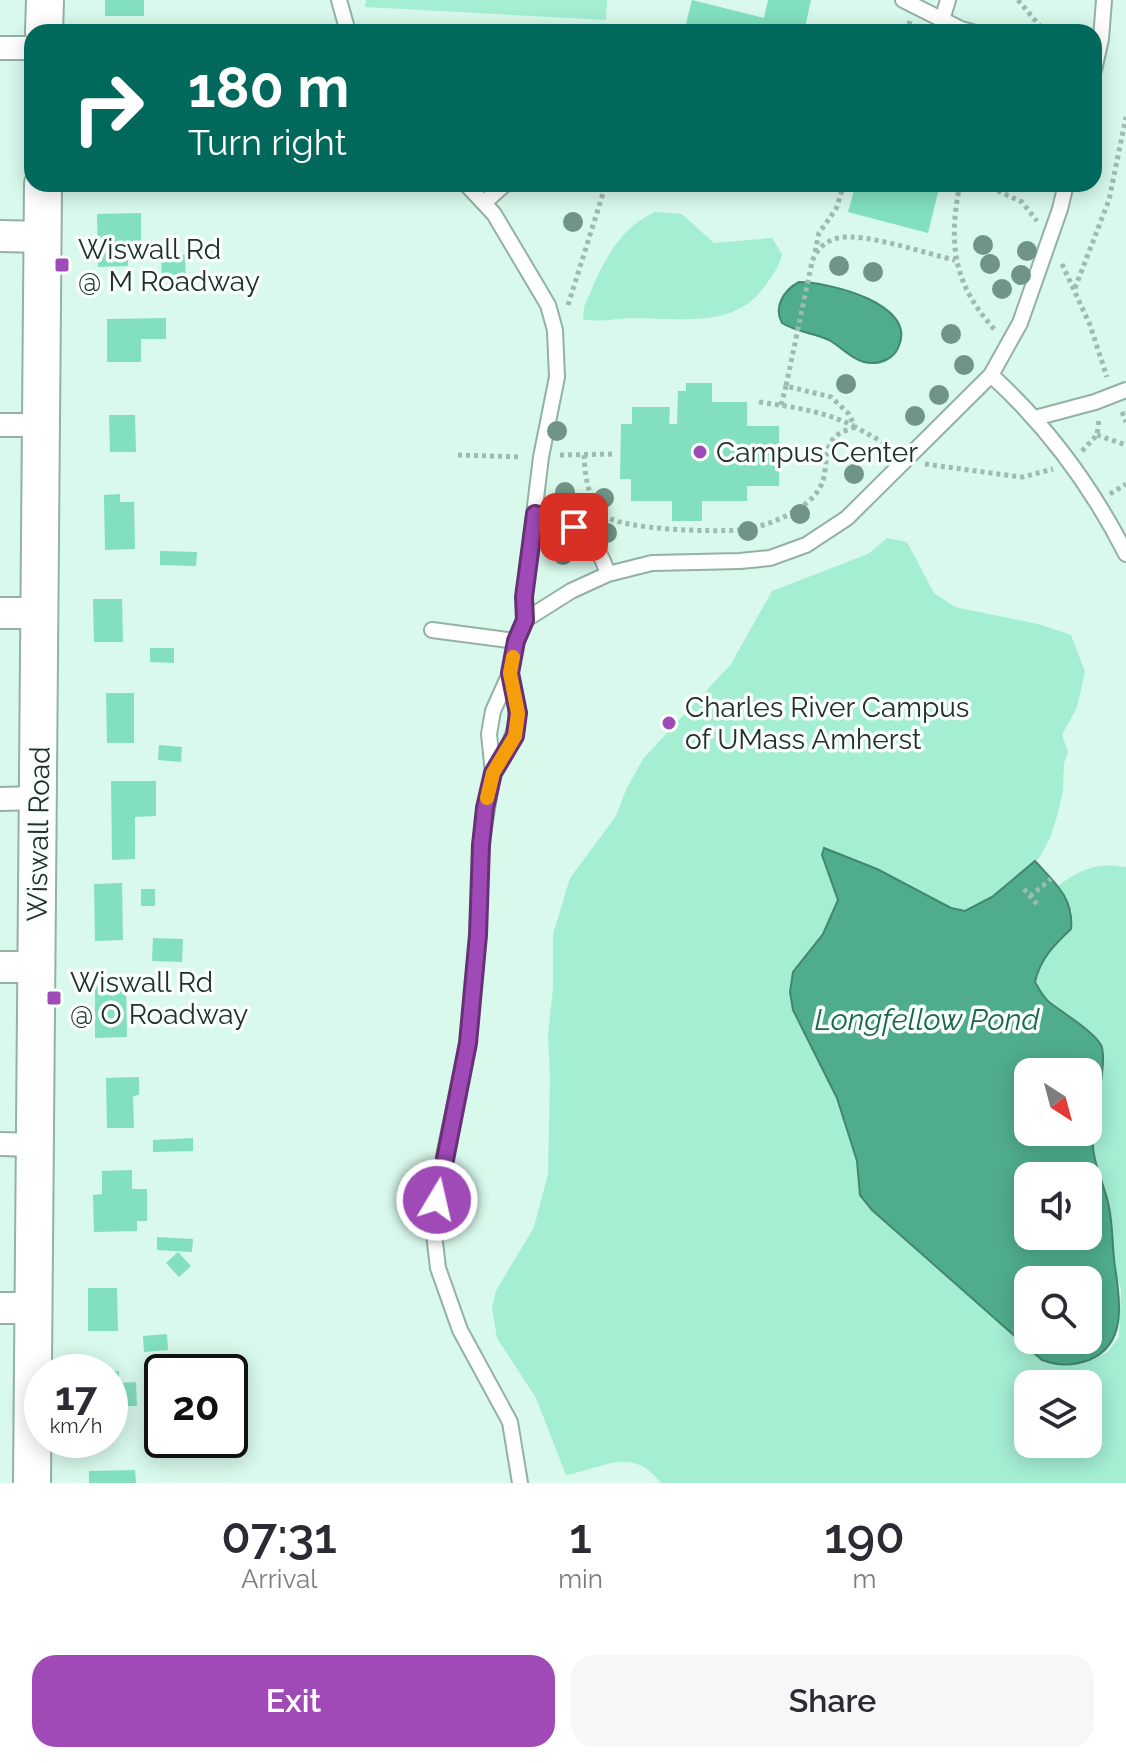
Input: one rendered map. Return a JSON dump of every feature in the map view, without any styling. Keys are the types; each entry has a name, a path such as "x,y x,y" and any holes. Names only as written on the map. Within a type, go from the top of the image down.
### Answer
{"street":[{"path":"44,24 45,0"},
{"path":"0,48 24,48"},
{"name":"Wiswall Road","path":"32,1483 17,1308 36,1145 43,192"},
{"path":"0,236 43,237"},
{"path":"0,425 41,425"},
{"path":"0,613 40,613"},
{"path":"0,799 38,798"},
{"path":"0,967 37,967"},
{"path":"0,1144 36,1145"}],"lane":[{"path":"339,0 346,24"},
{"path":"903,0 952,24"},
{"path":"942,20 948,0"},
{"path":"1101,24 1104,0"},
{"path":"474,192 494,214 548,305 554,325 557,377 541,457 524,597 525,620 516,641 510,673 493,711 489,734 493,773 481,845 478,935 468,1043 433,1225 438,1268 460,1330 510,1422 520,1483"},
{"path":"484,203 496,192"},
{"path":"525,620 571,591 608,574 652,563 755,560 806,545 847,518 991,375 1020,323 1064,192"},
{"path":"991,375 1035,418 1091,493 1126,554"},
{"path":"1035,418 1120,392"},
{"path":"535,514 561,519 587,536 603,558 608,574"},
{"path":"432,630 516,641"},
{"path":"493,773 515,736 518,713 510,673"}],"path":[{"path":"1018,0 1038,24"},
{"path":"1075,288 1109,200 1126,117"},
{"path":"554,325 561,318 572,295 604,192"},
{"path":"781,405 816,242 836,209 841,192"},
{"path":"958,192 954,215 955,260 976,305 1009,346"},
{"path":"1000,192 1022,202 1049,240 1075,288 1120,392 1126,422"},
{"path":"815,252 835,239 847,237 955,260"},
{"path":"584,455 585,476 591,496 603,515 612,520 645,527 719,530 740,530 765,524 789,514 811,499 823,484 828,447 841,433 855,427 821,412 759,402"},
{"path":"1097,435 1126,445"},
{"path":"1030,896 1051,879"},
{"path":"1024,889 1037,904"}],"shaded area":[{"path":"366,0 607,0 606,20 365,7"},
{"path":"655,212 682,214 714,243 772,238 782,254 779,263 753,300 722,315 687,319 583,319 584,307 597,278 619,240 629,229"},
{"path":"887,538 907,542 934,593 955,607 1042,625 1071,635 1085,672 1077,707 1062,735 1068,752 1064,763 1063,791 1050,838 1040,857 978,907 966,911 951,908 877,869 824,848 823,855 838,900 823,934 793,972 793,1010 837,1098 857,1161 860,1195 872,1210 1014,1335 1014,1354 1035,1354 1042,1360 1092,1360 1108,1352 1119,1337 1121,1290 1115,1269 1109,1205 1102,1188 1102,1162 1096,1162 1093,1146 1102,1146 1101,1045 1071,1016 1046,1000 1035,982 1044,959 1071,929 1072,911 1058,886 1089,868 1106,865 1126,867 1126,1483 661,1483 650,1471 628,1462 605,1464 566,1475 536,1398 497,1338 492,1308 496,1291 534,1227 548,1174 548,1036 553,988 553,934 570,878 616,816 643,759 731,664 772,591 868,554"}],"water":[{"path":"799,282 849,291 884,308 896,319 901,333 896,352 884,361 866,362 829,340 782,323 779,305"},
{"name":"Longfellow Pond","path":"824,848 877,869 951,908 965,911 992,897 1035,861 1066,900 1071,929 1044,959 1035,982 1049,1002 1101,1045 1103,1053 1102,1072 1102,1058 1014,1058 1014,1146 1093,1146 1096,1162 1014,1162 1014,1250 1102,1250 1102,1183 1110,1214 1119,1309 1115,1334 1102,1352 1102,1266 1014,1266 1014,1335 872,1210 860,1195 857,1161 837,1098 793,1010 790,992 793,972 823,934 838,900 822,855"},
{"name":"Longfellow Pond","path":"1035,1354 1099,1354 1077,1363 1042,1360"}],"building":[{"path":"105,0 144,0 144,16 105,16"},
{"path":"692,0 764,18 768,0 811,0 806,24 686,24"},
{"path":"854,192 938,192 928,233 848,212"},
{"path":"141,213 141,246 128,246 128,266 98,267 97,214"},
{"path":"161,255 185,255 186,280 162,280"},
{"path":"166,318 166,339 141,339 141,362 107,362 107,319"},
{"name":"Campus Center","path":"686,383 712,383 712,402 747,402 747,426 779,426 779,486 747,486 747,501 702,501 702,521 672,521 672,501 631,501 631,479 620,479 621,424 632,424 632,407 670,407 669,424 677,424 678,391 686,391"},
{"path":"109,415 135,415 136,452 110,452"},
{"path":"120,494 120,502 134,502 135,549 105,550 104,495"},
{"path":"160,551 197,552 196,566 160,565"},
{"path":"93,599 122,599 123,642 94,642"},
{"path":"150,648 174,648 174,663 150,662"},
{"path":"106,693 134,693 134,743 107,743"},
{"path":"159,745 182,747 181,762 158,760"},
{"path":"111,781 156,781 156,816 135,817 135,859 112,860"},
{"path":"122,883 123,940 95,941 94,884"},
{"path":"141,889 155,889 155,906 141,906"},
{"path":"153,938 183,939 182,962 152,961"},
{"path":"126,984 127,1037 95,1038 95,985"},
{"path":"139,1077 139,1095 133,1096 134,1128 107,1128 106,1078"},
{"path":"193,1138 193,1151 153,1152 153,1140"},
{"path":"132,1170 132,1189 147,1189 147,1221 137,1221 137,1231 94,1232 93,1195 102,1194 102,1171"},
{"path":"157,1237 193,1239 192,1252 157,1250"},
{"path":"178,1252 191,1266 179,1277 166,1263"},
{"path":"88,1288 117,1288 118,1331 88,1331"},
{"path":"167,1334 168,1350 144,1352 143,1336"},
{"path":"128,1382 136,1382 137,1406 128,1406"},
{"path":"135,1470 136,1483 89,1483 89,1471"}],"slow traffic":[{"path":"487,798 493,773 515,736 518,713 510,673 513,657"}],"place":[{"name":"Wiswall Rd @ M Roadway","path":"62,265"},
{"name":"Campus Center","path":"700,452"},
{"name":"Charles River Campus of UMass Amherst","path":"669,723"},
{"name":"Wiswall Rd @ O Roadway","path":"54,998"}],"route":[{"path":"437,1200 468,1043 485,808 493,773 515,736 518,713 510,673 516,641 525,620 524,597 535,514 561,519 574,527"}]}
